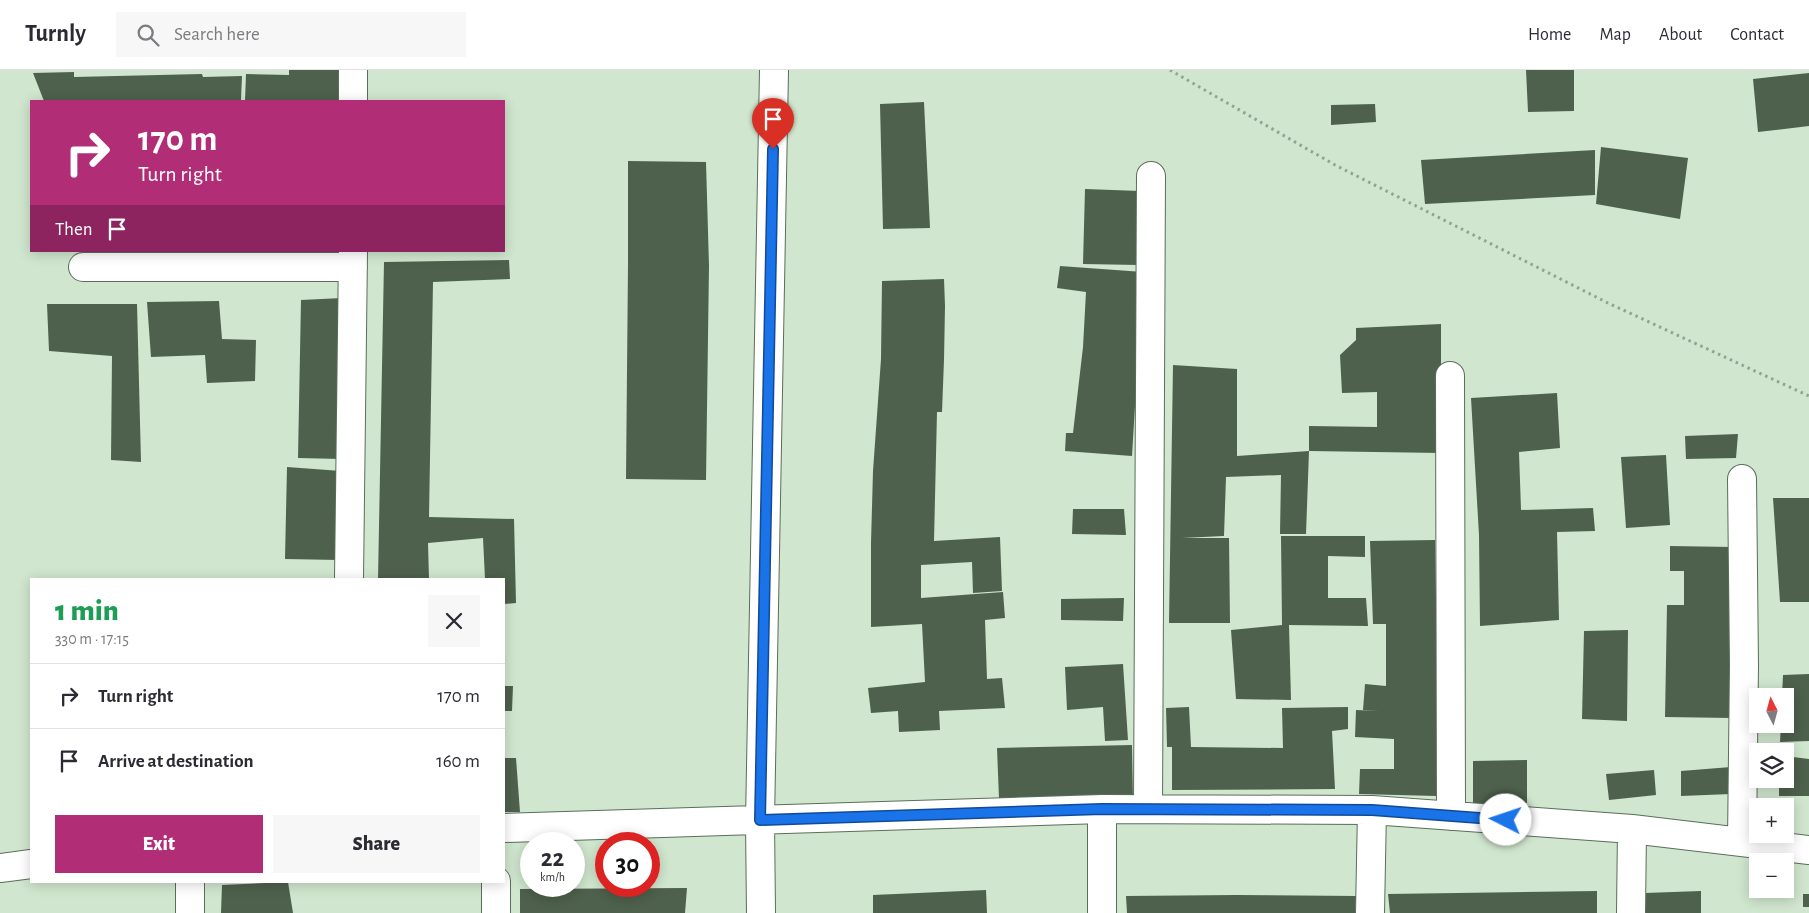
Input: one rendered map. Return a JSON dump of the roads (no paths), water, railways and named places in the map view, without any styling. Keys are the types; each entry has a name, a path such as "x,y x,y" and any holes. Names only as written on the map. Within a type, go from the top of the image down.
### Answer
{"street":[{"path":"353,70 353,100"},
{"path":"761,913 760,820 774,70"},
{"path":"1148,809 1151,176"},
{"path":"83,268 353,259 348,578"},
{"path":"1450,376 1451,816"},
{"path":"1742,479 1744,665 1742,842"},
{"path":"1102,809 1102,913"},
{"path":"505,828 1102,809 1372,810 1632,829 1809,850"},
{"path":"1370,913 1372,810"},
{"path":"1631,913 1632,829"},
{"path":"0,868 30,864"},
{"path":"190,883 190,913"},
{"path":"496,883 496,913"}]}
